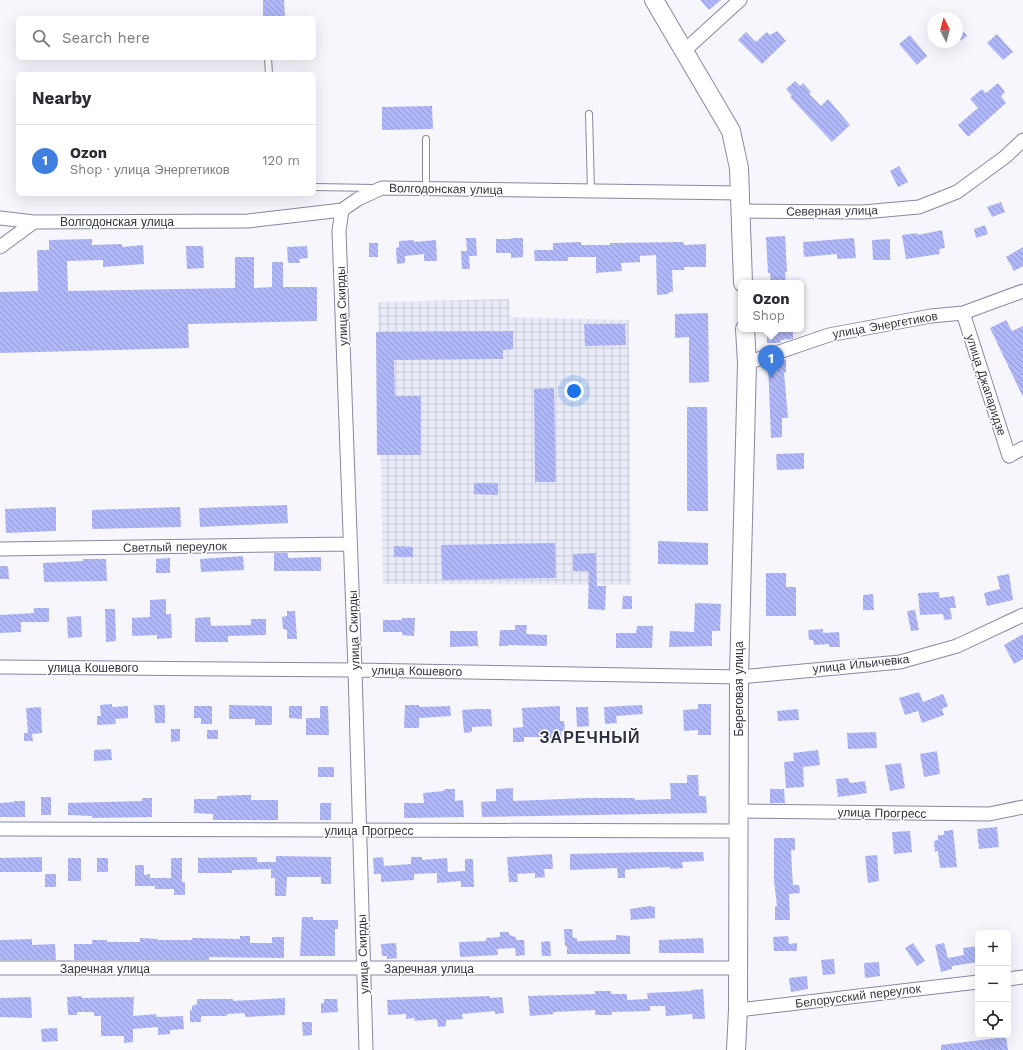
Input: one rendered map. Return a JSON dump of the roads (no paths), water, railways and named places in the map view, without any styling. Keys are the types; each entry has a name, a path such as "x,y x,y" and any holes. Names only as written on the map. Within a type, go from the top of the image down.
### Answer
{"main road":[{"path":"654,0 731,131 739,168 743,280"},
{"name":"Береговая улица","path":"736,1050 738,1010 740,811 739,676 747,363 745,332"}],"street":[{"path":"684,51 740,0"},
{"name":"Северная улица","path":"740,211 863,212 919,207 957,192 1005,157 1023,140"},
{"name":"Волгодонская улица","path":"0,218 34,222 248,221 342,210 358,199 382,188 739,193"},
{"name":"улица Скирды","path":"342,210 339,231 355,670 366,1050"},
{"path":"0,247 34,222"},
{"name":"улица Энергетиков","path":"747,363 828,335 931,316 962,313 1023,291"},
{"name":"улица Джапаридзе","path":"962,313 1009,456 1023,448"},
{"name":"Светлый переулок","path":"0,549 350,544"},
{"name":"улица Ильичевка","path":"739,676 900,662 957,646 1023,615"},
{"name":"улица Кошевого","path":"0,667 355,670 739,676"},
{"name":"улица Прогресс","path":"740,811 989,814 1023,807"},
{"name":"улица Прогресс","path":"0,829 739,831"},
{"name":"Заречная улица","path":"0,968 738,968"},
{"path":"1011,979 1023,977"},
{"name":"Белорусский переулок","path":"738,1010 975,982"}],"lane":[{"path":"268,60 269,72"},
{"path":"590,114 591,191"},
{"path":"426,139 426,189"},
{"path":"316,187 382,188"}],"place":[{"name":"Ozon","path":"771,378"}],"district":[{"name":"ЗАРЕЧНЫЙ","path":"590,737"}]}
